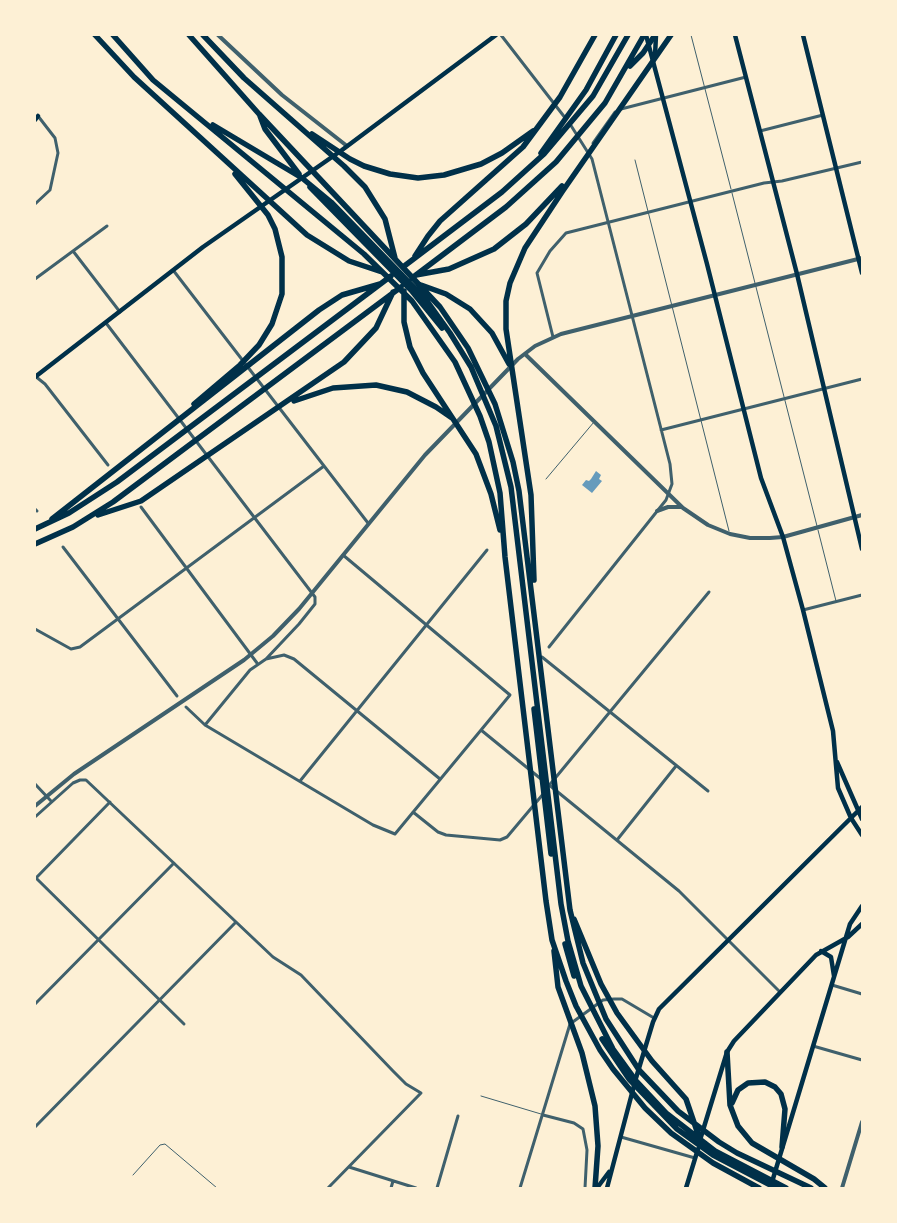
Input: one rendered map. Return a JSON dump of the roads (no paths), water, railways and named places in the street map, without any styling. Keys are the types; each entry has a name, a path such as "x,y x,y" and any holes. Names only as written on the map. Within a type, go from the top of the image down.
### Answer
{"highway":[{"path":"95,35 134,77 307,235 330,251 361,266 386,273 413,275 449,269 483,255 516,233 542,208 583,162"},
{"path":"112,35 153,80 364,254 412,301 440,338 469,388 489,442 500,493 505,557 558,987 592,1088 598,1146 596,1188"},
{"path":"189,35 259,114 428,293 453,323 468,348 495,404 513,462 534,607 570,910 591,988 622,1045 652,1085 678,1111 719,1142 811,1188"},
{"path":"35,544 89,518 141,501 288,402 358,350 381,320 389,302 394,279 395,257 390,231 381,210 362,183 244,78 203,35"},
{"path":"505,557 492,494 483,471 457,423 416,361 407,339 403,314 407,276 417,253 440,221 523,147 538,128 560,97 596,35"},
{"path":"531,167 586,90 616,35"},
{"path":"35,529 85,504 117,482 484,206 531,167 564,133 587,104 628,35"},
{"path":"89,518 136,485 518,198 576,141 605,103 645,35"},
{"path":"625,71 643,53 656,35"},
{"path":"534,607 533,514 512,371 506,311 513,273 525,248 671,35"},
{"path":"194,113 302,178"},
{"path":"259,114 264,130 302,178 426,307 449,338 476,387 497,440 506,483 529,648 561,904 576,971 592,1011 620,1059 666,1113 715,1151 786,1188"},
{"path":"289,119 350,159 377,171 404,177 430,177 457,172 502,153 538,128"},
{"path":"170,425 250,355 272,324 282,294 283,280 280,242 268,216 226,162"},
{"path":"42,526 330,302 356,289 391,282 422,285 457,300 470,308 492,332 512,371"},
{"path":"288,402 320,392 362,385 392,388 423,399 457,423"},
{"path":"529,648 559,917 571,970 587,1010 618,1064 657,1110 702,1147 776,1188"},
{"path":"570,910 617,1014 658,1068 686,1099 700,1140"},
{"path":"552,940 566,981 588,1028 612,1069 628,1090 659,1121 692,1148 713,1163 759,1188"},
{"path":"727,1052 730,1104 734,1117 746,1137 760,1149 814,1179 824,1188"},
{"path":"734,1117 732,1099 740,1088 751,1082 770,1084 778,1090 783,1100 782,1147"}],"main road":[{"path":"35,376 106,324 173,270 342,150 496,35"},
{"path":"645,35 655,65 691,201 764,492 783,537 803,610 829,716 837,762 857,812 862,819"},
{"path":"655,65 656,35"},
{"path":"735,35 797,274 862,549"},
{"path":"803,35 860,258 862,273"},
{"path":"837,762 835,772 838,788 851,818 862,835"},
{"path":"607,1188 654,1018 664,1004 728,939 862,807"},
{"path":"770,1188 848,937 850,924 862,906"},
{"path":"686,1188 727,1052 734,1041 821,951 848,937 862,924"},
{"path":"821,951 831,957 834,978"},
{"path":"596,1188 605,1179 614,1162"}],"street":[{"path":"218,35 282,94 347,146"},
{"path":"501,35 588,150 609,222 672,475 669,495 549,647"},
{"path":"588,150 616,111 746,77"},
{"path":"760,132 824,115"},
{"path":"35,204 50,190 58,153 55,138 37,118"},
{"path":"553,337 537,273 550,251 566,233 732,191 862,162"},
{"path":"35,279 107,226"},
{"path":"73,251 120,313"},
{"path":"35,806 74,774 259,648 308,597 368,523 444,435 525,354 553,337 860,258"},
{"path":"173,270 368,523"},
{"path":"106,324 315,597 315,604 266,658 257,663 243,676 205,725"},
{"path":"525,354 669,495 708,526 730,534 750,538 783,537 862,516"},
{"path":"35,376 45,384 108,465"},
{"path":"661,430 862,379"},
{"path":"35,629 65,646 76,648 324,466"},
{"path":"141,507 257,663"},
{"path":"657,511 668,507 683,508"},
{"path":"63,547 177,696"},
{"path":"300,780 487,550"},
{"path":"186,707 205,725 373,825 396,834 510,695 342,555"},
{"path":"413,812 438,832 446,835 500,840 507,838 709,592"},
{"path":"803,610 862,595"},
{"path":"266,658 284,655 294,659 440,779"},
{"path":"542,657 708,791"},
{"path":"481,730 680,891 780,992"},
{"path":"617,840 676,766"},
{"path":"35,817 51,801 80,780 90,782 273,957 302,975 398,1076 421,1093 328,1188"},
{"path":"35,784 51,801"},
{"path":"110,802 36,878 184,1024"},
{"path":"35,1004 174,863"},
{"path":"35,1127 236,922"},
{"path":"832,985 862,994"},
{"path":"520,1188 570,1024 603,1000 614,999 622,999 654,1018"},
{"path":"813,1046 862,1060"},
{"path":"543,1115 574,1123 582,1129 587,1150 585,1188"},
{"path":"437,1188 458,1116"},
{"path":"842,1188 862,1122"},
{"path":"621,1137 695,1158"},
{"path":"350,1167 416,1188"},
{"path":"391,1188 393,1181"}],"lane":[{"path":"691,35 836,602"},
{"path":"635,160 674,305 730,534"},
{"path":"546,479 594,422"},
{"path":"482,1096 543,1115"},
{"path":"133,1175 160,1145 165,1144 217,1188"}],"water":[{"path":"596,471 601,475 599,479 602,481 592,493 582,485 586,480 589,481 591,479"}]}
